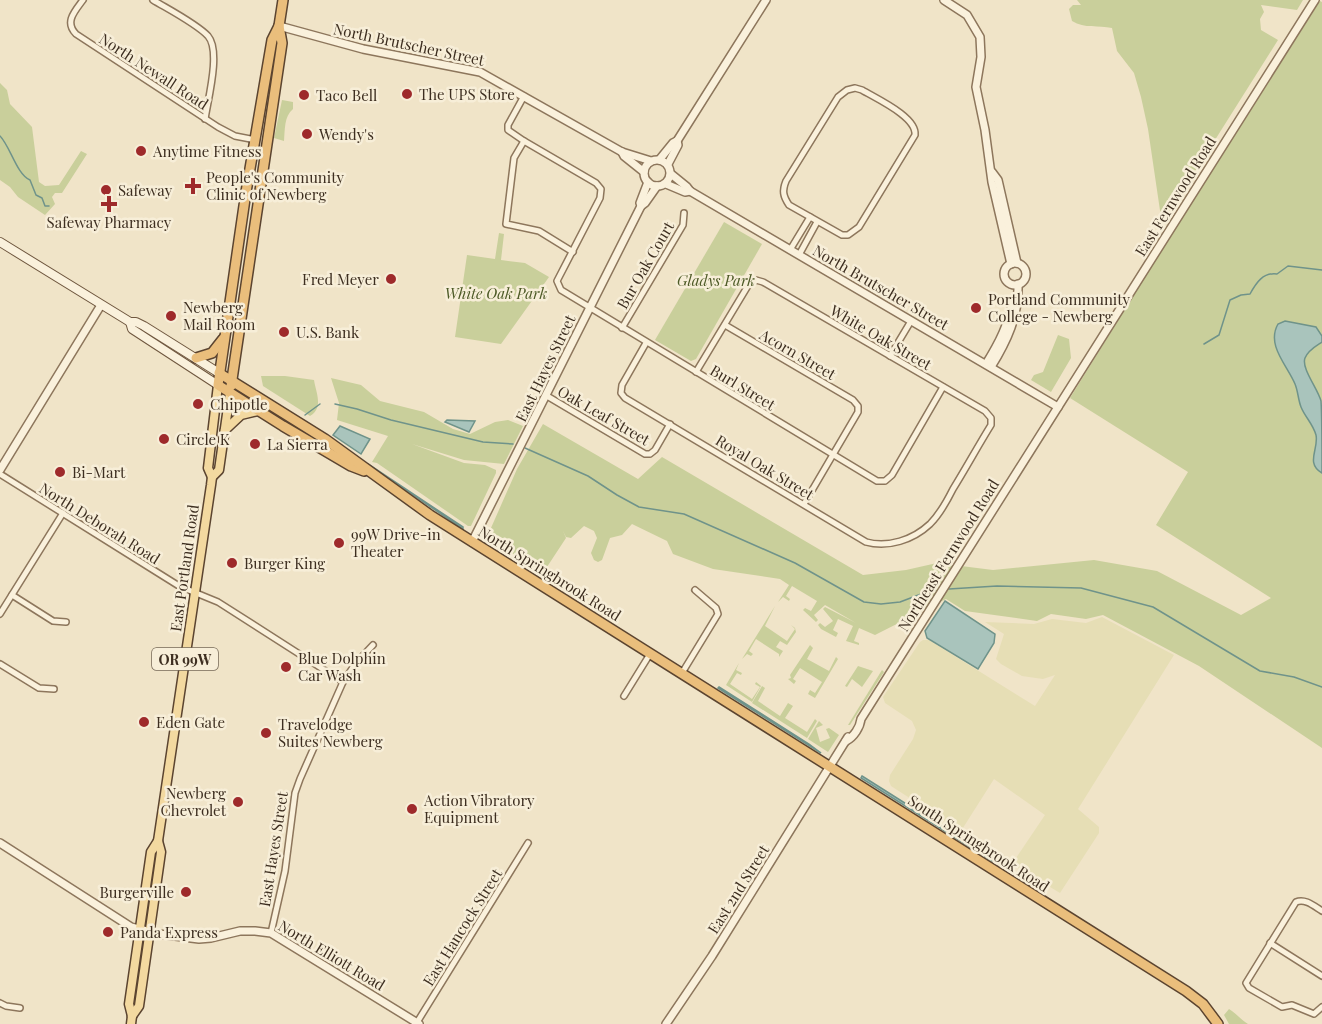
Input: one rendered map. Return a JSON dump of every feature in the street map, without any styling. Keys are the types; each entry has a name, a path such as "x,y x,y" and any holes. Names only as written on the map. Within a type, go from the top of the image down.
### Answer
{"highway":[{"name":"East Portland Road","path":"218,385 272,40 279,26 283,0"},
{"name":"East Portland Road","path":"230,393 282,43 279,26"},
{"path":"196,358 212,353 225,337"},
{"name":"North Springbrook Road","path":"219,373 355,460 370,473 472,542 717,695"},
{"name":"North Springbrook Road","path":"218,385 351,466 370,473"},
{"path":"333,455 334,451 349,460 355,460"},
{"name":"South Springbrook Road","path":"717,695 1186,991 1203,1004 1218,1024"}],"main road":[{"name":"North Springbrook Road","path":"0,242 129,322 136,322 219,373"},
{"name":"North Springbrook Road","path":"129,322 132,329 218,385"},
{"name":"East Portland Road","path":"132,1020 139,1006 161,852 158,841 212,477 208,468 218,385"},
{"name":"East Portland Road","path":"212,477 219,470 230,393"},
{"path":"224,430 241,415 258,411"},
{"name":"East Portland Road","path":"132,1020 129,1004 151,852 158,841"}],"street":[{"name":"North Newall Road","path":"83,0 70,20 72,31 206,119 235,136 256,140"},
{"path":"153,0 203,32 212,43 214,57 206,119"},
{"path":"660,159 668,164 671,174 666,184 657,186 648,182 644,172 651,161 660,159 677,141 766,0"},
{"path":"944,0 967,15 980,37 981,57 976,87 992,182 1014,264"},
{"name":"East Fernwood Road","path":"1058,406 1315,0"},
{"name":"North Brutscher Street","path":"279,26 363,49 473,69 489,75 622,152 651,161"},
{"path":"855,88 862,90 909,119 916,129 915,135 855,231 842,235 810,217 789,205 783,197 783,189 842,93 855,88"},
{"path":"524,141 514,158 506,224 539,231 573,252 601,194 601,189 596,183 508,130 507,125 525,96"},
{"path":"668,164 678,145 677,141"},
{"name":"North Brutscher Street","path":"622,152 644,172"},
{"name":"North Brutscher Street","path":"671,174 690,191 1058,406"},
{"name":"East Hayes Street","path":"641,206 648,182"},
{"name":"North Brutscher Street","path":"666,184 685,192 690,191"},
{"name":"East Hayes Street","path":"472,542 641,206 657,186"},
{"name":"Bur Oak Court","path":"622,328 683,225 684,213"},
{"path":"790,250 810,217"},
{"path":"799,255 817,222"},
{"name":"Burl Street","path":"573,252 558,278 557,284 561,290 877,481 885,481 892,475 943,387"},
{"path":"1014,264 1023,267 1026,274 1023,281 1016,285 1009,283 1005,277 1005,271 1014,264"},
{"name":"White Oak Street","path":"724,325 749,284 756,280 763,282 985,411 990,418 991,425 936,518 924,529 902,541"},
{"path":"989,366 1012,329 1016,317 1016,285"},
{"path":"0,472 102,305"},
{"path":"890,356 911,321"},
{"path":"696,372 724,325"},
{"name":"Acorn Street","path":"724,325 853,400 858,406 858,412 833,454"},
{"name":"Royal Oak Street","path":"646,343 622,385 621,393 625,398 866,542 887,546 902,541"},
{"name":"Oak Leaf Street","path":"547,396 645,454 650,454 655,450 670,424"},
{"name":"Northeast Fernwood Road","path":"830,766 1058,406"},
{"path":"804,504 833,454"},
{"name":"North Deborah Road","path":"0,472 163,576 218,602 343,682"},
{"path":"0,614 63,513"},
{"path":"682,673 718,614 716,608 695,590"},
{"path":"12,595 53,621 66,622"},
{"name":"East Hayes Street","path":"271,933 285,871 295,793 343,682 356,663 373,645"},
{"path":"624,696 650,653"},
{"path":"0,664 39,688 54,689"},
{"name":"East 2nd Street","path":"666,1024 717,948 830,766"},
{"name":"North Elliott Road","path":"0,843 131,927 199,939 240,931 255,930 271,933 417,1024"},
{"name":"East Hancock Street","path":"417,1024 528,843"},
{"path":"1322,911 1306,901 1296,902 1246,983 1249,988 1282,1007 1292,1005 1314,1014 1322,1006"},
{"path":"1270,943 1322,976"},
{"path":"0,1003 20,1008"}],"shaded area":[{"path":"1102,617 1174,655 1078,809 1099,827 1099,833 1060,893 1012,864 1045,815 994,779 961,831 891,786 890,775 913,739 916,730 912,721 885,703 883,697 920,642 929,640 1035,706 1055,675 1043,679 1022,676 1001,664 996,659 1004,634 985,622 1034,624 1052,619 1086,623"}],"green space":[{"path":"1077,0 1303,0 1297,10 1261,5 1264,12 1260,19 1261,30 1278,40 1162,224 1148,129 1134,73 1117,51 1112,28 1087,26 1072,21 1069,9 1073,5 1081,5"},
{"path":"1320,1 1322,2 1322,748 1199,666 1103,615 1086,619 1051,614 1037,621 965,611 946,599 875,635 859,628 854,641 859,645 846,641 853,626 838,619 833,630 838,633 836,637 818,625 820,623 825,627 833,621 823,609 825,607 856,623 825,605 814,615 818,620 816,622 803,610 805,608 811,611 817,601 792,586 786,596 790,599 789,601 783,597 778,602 789,585 780,579 713,569 673,554 667,541 632,524 622,535 610,538 602,560 598,562 594,560 591,553 597,538 594,531 584,526 571,538 566,537 563,531 566,538 543,573 487,537 517,469 543,424 638,479 662,457 863,575 906,570 937,563 993,570 1094,560 1157,571 1241,615 1271,598 1156,525 1188,472 1070,398 1206,176 1209,176"},
{"path":"0,83 7,90 10,104 32,127 39,182 45,186 59,185 81,151 87,154 62,193 55,193 52,197 55,204 45,215 18,197 0,180"},
{"path":"282,100 293,102 293,109 286,119 284,141 274,138"},
{"name":"Gladys Park","path":"724,222 762,244 696,359 691,361 655,340"},
{"name":"White Oak Park","path":"499,233 504,234 501,260 525,263 549,277 501,344 455,337 467,255 495,259"},
{"path":"1058,335 1069,339 1071,358 1051,392 1031,380 1034,375 1043,372"},
{"path":"261,376 285,376 314,380 318,400 317,409 310,416 263,386"},
{"path":"331,378 361,385 380,401 424,412 453,429 470,434 495,422 508,420 523,426 504,464 464,460 412,444 464,463 485,465 496,470 471,526 377,463 372,462 388,436 337,420 339,403"},
{"path":"775,606 765,626 787,641 795,629 791,625 795,628 796,632 787,645 780,641 776,647 783,651 779,657 779,654 756,639 749,651 753,654 751,656 747,654 742,659"},
{"path":"810,645 813,648 807,659 829,671 836,657 838,659 815,698 808,694 810,690 815,693 822,682 800,668 793,679 796,681 794,684 788,679 791,678 790,675"},
{"path":"739,663 736,670 742,673 741,675 737,673 730,684 752,699 760,687 755,684 756,682 761,686 752,702 726,685"},
{"path":"858,666 873,671 862,687 852,679 847,687 845,686"},
{"path":"882,670 884,672 848,725"},
{"path":"762,686 765,688 758,701 780,716 788,703 793,706 785,718 807,732 815,719 817,721 807,738 752,703"},
{"path":"819,721 823,725 816,728 820,742 830,738 826,729 829,728 839,735 828,752 808,739"},
{"path":"1229,1009 1248,1024 1229,1024 1224,1015"}],"water":[{"path":"1285,321 1316,327 1322,336 1322,342 1312,348 1304,362 1321,401 1322,473 1314,465 1313,460 1315,431 1303,411 1295,384 1279,355 1274,340 1278,324"},
{"path":"447,420 475,421 469,432 445,422"},
{"path":"340,426 370,439 361,454 333,435"},
{"path":"368,464 463,527 463,529"},
{"path":"945,601 995,634 994,643 978,669 927,638 925,631"},
{"path":"718,688 809,744 821,753"},
{"path":"862,776 987,855 993,859 992,861 861,778"}],"waterway":[{"path":"0,136 17,167 30,180 36,195 42,198 45,206 49,206"},
{"path":"1204,344 1219,335 1230,300 1250,294 1257,282 1264,277 1277,274 1288,266 1322,270"},
{"path":"305,415 320,404"},
{"path":"335,404 483,442 513,444"},
{"path":"525,448 588,476 639,507 684,514 795,563 864,602 881,604 900,602 935,590"},
{"path":"949,589 997,586 1081,588 1153,607 1260,671 1294,677 1322,687"}],"place":[{"name":"The UPS Store","path":"407,94"},
{"name":"Taco Bell","path":"304,95"},
{"name":"Wendy's","path":"307,134"},
{"name":"Anytime Fitness","path":"141,151"},
{"name":"People's Community Clinic of Newberg","path":"193,186"},
{"name":"Safeway","path":"106,190"},
{"name":"Safeway Pharmacy","path":"109,204"},
{"name":"Fred Meyer","path":"391,279"},
{"name":"Portland Community College - Newberg","path":"976,308"},
{"name":"Newberg Mail Room","path":"171,316"},
{"name":"U.S. Bank","path":"284,332"},
{"name":"Chipotle","path":"198,404"},
{"name":"Circle K","path":"164,439"},
{"name":"La Sierra","path":"255,444"},
{"name":"Bi-Mart","path":"60,472"},
{"name":"99W Drive-in Theater","path":"339,543"},
{"name":"Burger King","path":"232,563"},
{"name":"Blue Dolphin Car Wash","path":"286,667"},
{"name":"Eden Gate","path":"144,722"},
{"name":"Travelodge Suites Newberg","path":"266,733"},
{"name":"Newberg Chevrolet","path":"238,802"},
{"name":"Action Vibratory Equipment","path":"412,809"},
{"name":"Burgerville","path":"186,892"},
{"name":"Panda Express","path":"108,932"}]}
